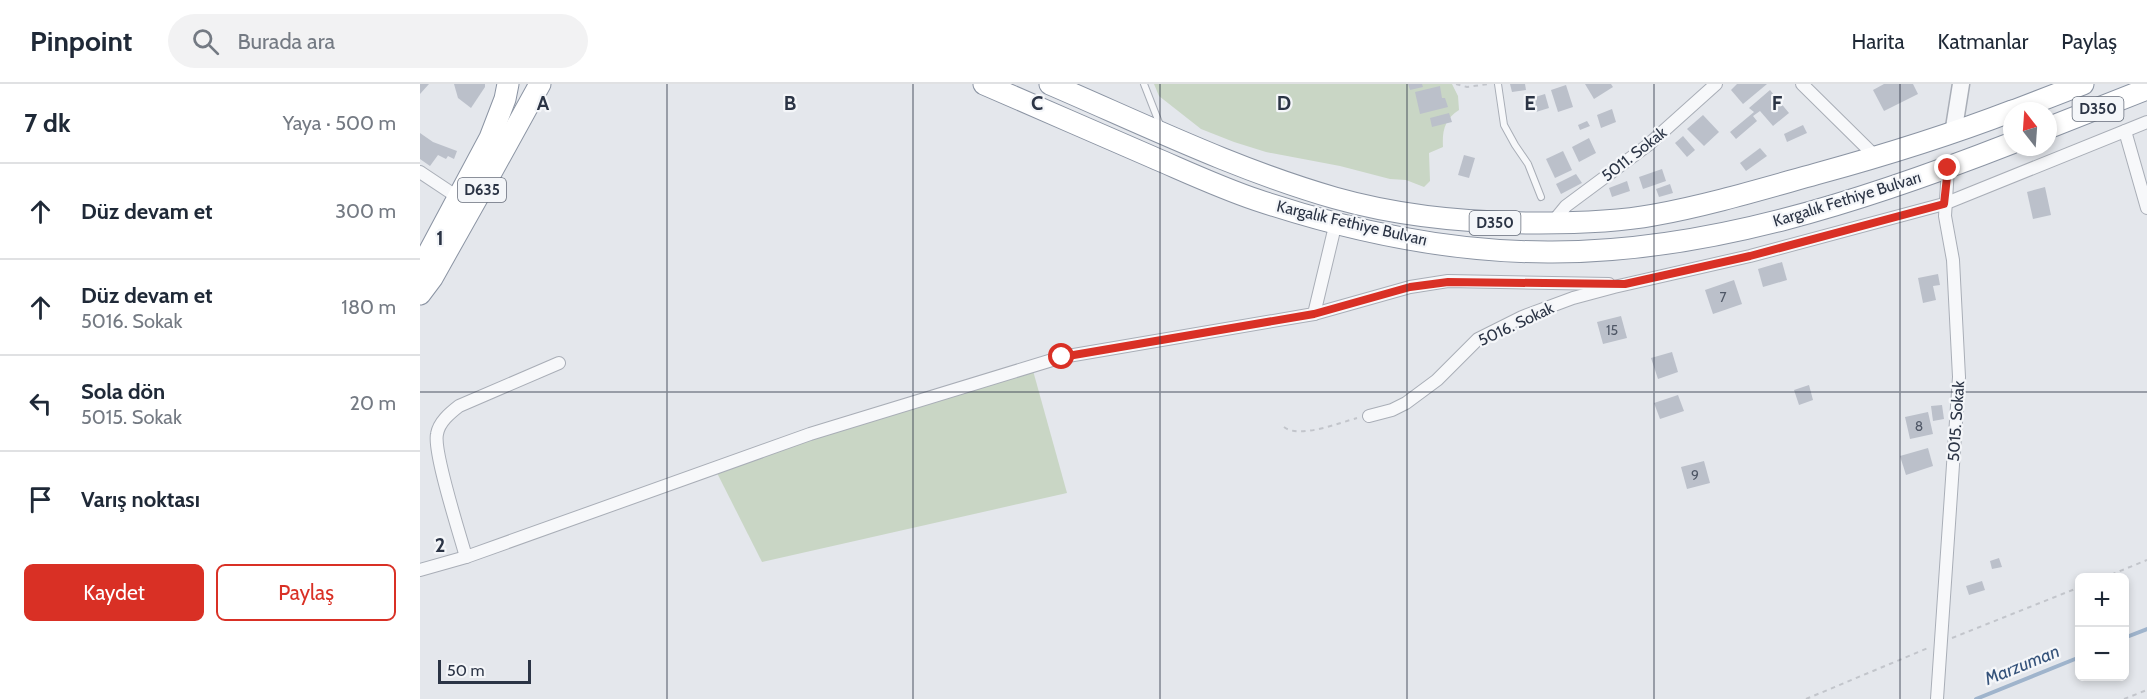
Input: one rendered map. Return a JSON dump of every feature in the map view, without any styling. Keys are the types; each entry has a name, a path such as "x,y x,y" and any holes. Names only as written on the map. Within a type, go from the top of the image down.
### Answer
{"highway":[{"name":"D635","path":"420,269 490,138 505,99 508,84"},
{"name":"Kargalık Fethiye Bulvarı","path":"984,84 1255,199 1388,235 1465,247 1548,252 1674,242 1796,217 1948,168"},
{"name":"Kargalık Fethiye Bulvarı","path":"1050,84 1245,168 1291,184 1390,212 1461,221 1580,223 1653,215 1780,184 1953,134"},
{"name":"D350","path":"2036,102 2083,84"},
{"name":"D635","path":"420,294 432,278 540,87"},
{"name":"D350","path":"2057,124 2147,89"},
{"name":"D350","path":"1953,134 2003,115"},
{"name":"D350","path":"1948,168 2003,146"}],"street":[{"name":"5011. Sokak","path":"1552,223 1566,206 1648,145 1716,84"},
{"path":"1802,84 1876,158"},
{"path":"1953,134 1961,84"},
{"name":"5016. Sokak","path":"1369,416 1392,410 1421,393 1478,339 1522,317 1572,298 1750,256 1944,204 2147,122"},
{"path":"2125,131 2147,208"},
{"name":"5015. Sokak","path":"1937,699 1959,377 1953,260 1944,204 1948,168"},
{"path":"420,171 459,198"},
{"path":"1314,314 1336,222"},
{"path":"420,570 466,557 810,434 1062,357 1314,314 1410,287 1448,282 1625,284"},
{"path":"466,557 438,453 436,435 446,416 459,406 559,363"}],"lane":[{"path":"1144,84 1163,132"},
{"path":"1498,84 1504,125 1528,164 1541,198"}],"path":[{"path":"1456,84 1467,87 1491,84"},
{"path":"1284,427 1290,431 1300,432 1369,416"},
{"path":"2115,573 2147,560"},
{"path":"1806,699 2075,589"},
{"path":"2124,699 2147,690"}],"green space":[{"path":"1154,84 1452,84 1458,96 1459,110 1450,117 1445,126 1443,147 1429,153 1430,181 1424,187 1406,180 1390,179 1340,166 1266,152 1234,142 1201,129 1159,96"},
{"path":"1032,367 1067,493 762,562 715,469"}],"building":[{"path":"420,84 429,84 420,94"},
{"path":"454,84 485,84 485,87 471,108 458,98"},
{"path":"1408,84 1422,84 1423,87 1410,90"},
{"path":"1510,84 1525,84 1526,90 1512,92"},
{"path":"1585,84 1611,84 1613,87 1594,99"},
{"path":"1737,84 1767,84 1743,104 1731,90"},
{"path":"1884,84 1913,84 1918,94 1884,111 1873,90"},
{"path":"1566,85 1573,107 1558,112 1551,90"},
{"path":"1440,86 1442,98 1445,98 1448,107 1420,114 1415,92"},
{"path":"1770,90 1789,113 1773,126 1760,111 1753,116 1757,121 1736,139 1730,132 1754,112 1749,108"},
{"path":"1545,94 1549,108 1536,112 1532,98"},
{"path":"1612,109 1616,122 1601,128 1597,115"},
{"path":"1449,113 1452,122 1432,127 1430,118"},
{"path":"1703,115 1719,132 1704,146 1687,129"},
{"path":"1587,121 1590,126 1580,130 1578,125"},
{"path":"1803,125 1807,133 1787,142 1784,134"},
{"path":"420,133 433,142 457,151 454,159 448,156 446,159 438,155 430,166 420,159"},
{"path":"1683,136 1695,150 1687,157 1675,143"},
{"path":"1589,138 1596,153 1579,162 1572,147"},
{"path":"1760,148 1767,156 1746,171 1740,163"},
{"path":"1563,151 1572,170 1555,178 1546,159"},
{"path":"1464,155 1475,158 1469,178 1458,175"},
{"path":"1662,169 1666,181 1643,189 1639,177"},
{"path":"1576,174 1582,183 1561,194 1556,184"},
{"path":"1627,181 1630,191 1612,197 1609,188"},
{"path":"1670,184 1673,193 1659,197 1656,189"},
{"path":"2045,187 2051,215 2033,219 2027,192"},
{"path":"1782,262 1787,280 1763,287 1758,269"},
{"path":"1938,274 1940,285 1933,286 1936,300 1923,303 1918,278"},
{"path":"1734,280 1742,304 1713,314 1705,290"},
{"path":"1621,316 1627,338 1603,344 1597,322"},
{"path":"1672,352 1678,372 1658,379 1651,358"},
{"path":"1809,385 1813,400 1799,405 1794,390"},
{"path":"1678,395 1684,411 1660,419 1654,403"},
{"path":"1942,405 1944,419 1933,421 1931,406"},
{"path":"1928,412 1933,434 1910,439 1905,417"},
{"path":"1928,448 1933,466 1906,475 1900,456"},
{"path":"1704,461 1710,483 1687,489 1681,467"},
{"path":"1999,558 2002,567 1992,569 1990,561"},
{"path":"1982,581 1985,590 1969,595 1966,586"}],"waterway":[{"name":"Marzuman","path":"2129,636 2147,629"},
{"name":"Marzuman","path":"1976,699 2075,659"}],"route":[{"path":"1062,357 1314,314 1410,287 1448,282 1625,284 1750,256 1944,204 1948,168"}]}
